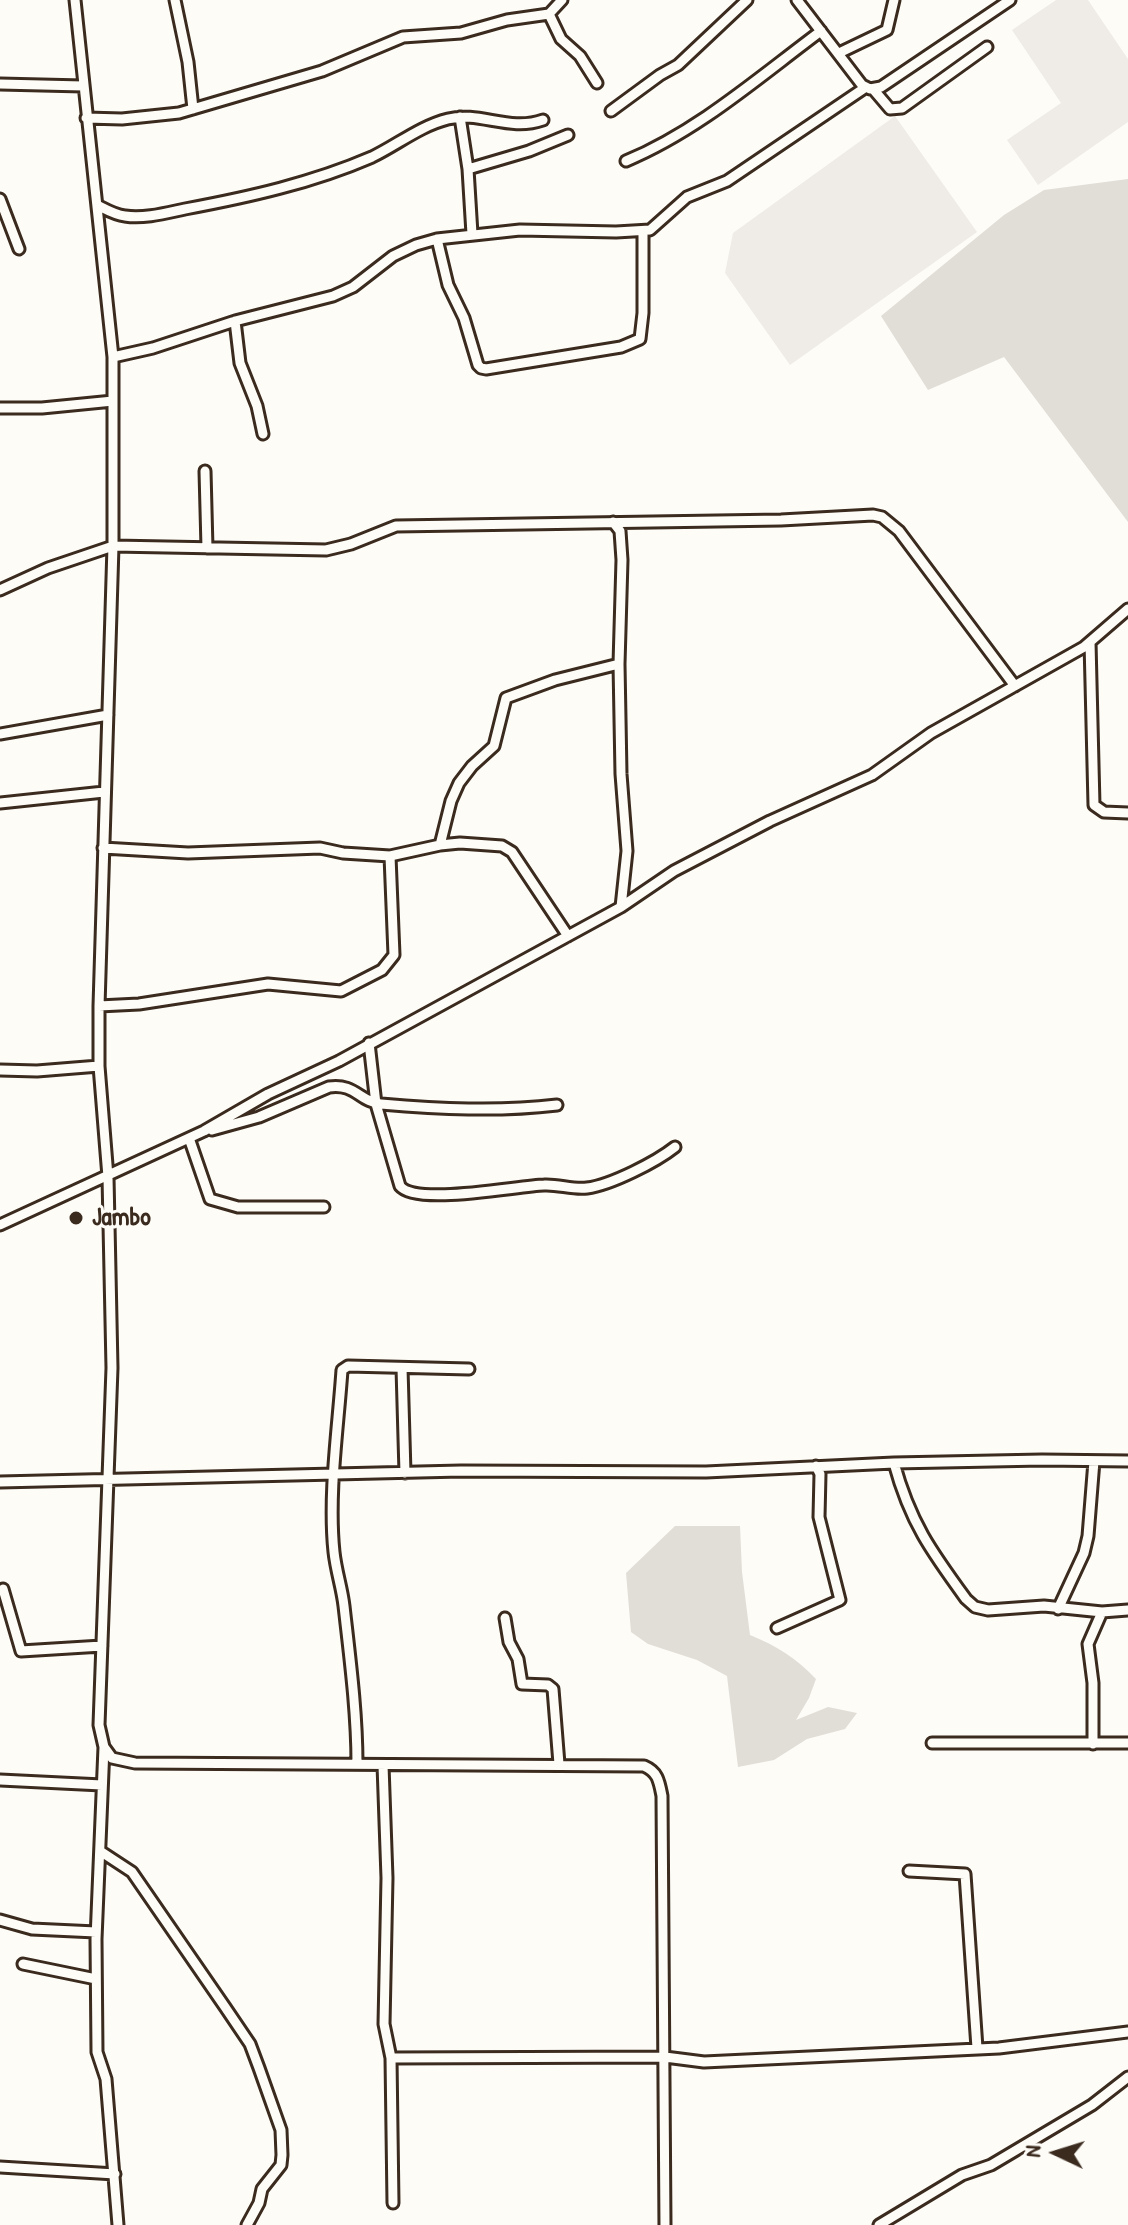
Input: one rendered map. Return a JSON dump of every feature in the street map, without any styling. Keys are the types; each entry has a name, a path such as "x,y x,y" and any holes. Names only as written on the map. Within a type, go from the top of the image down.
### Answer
{"street":[{"path":"75,0 113,357 113,546 99,1006 99,1066 108,1177 112,1368 99,1725 104,1747 96,1979 97,2052 106,2079 118,2225"},
{"path":"175,0 188,62 193,109"},
{"path":"86,118 150,118 193,109 322,71 403,37 461,33 507,20 549,14 562,0"},
{"path":"611,111 678,65 747,0"},
{"path":"797,0 839,53 890,109 902,108 987,47"},
{"path":"839,53 887,30 894,0"},
{"path":"113,357 333,296 353,287 393,256 437,239 520,230 643,232 657,226 687,197 727,181 869,88 881,87 1010,0"},
{"path":"549,14 561,39 580,56 597,83"},
{"path":"626,161 661,145 733,98 821,31"},
{"path":"0,84 83,86"},
{"path":"97,205 120,215 136,217 263,193 321,177 373,156 440,121 460,117 516,125 543,120"},
{"path":"460,117 468,169 472,234"},
{"path":"468,169 529,151 568,135"},
{"path":"0,199 19,249"},
{"path":"437,239 448,285 464,318 478,365 486,369 621,347 640,339 643,232"},
{"path":"235,321 240,363 257,406 263,434"},
{"path":"0,408 42,408 113,401"},
{"path":"205,471 207,548"},
{"path":"0,590 48,568 113,546 326,550 351,544 396,526 781,520 860,515 882,517 899,531 1015,686"},
{"path":"613,522 622,540 619,664 621,774 627,851 621,907"},
{"path":"0,1225 204,1131 621,907 674,871 770,821 872,775 931,733 1090,642 1128,609"},
{"path":"1090,642 1094,805 1104,812 1128,813"},
{"path":"440,845 459,783 494,746 506,698 555,680 619,664"},
{"path":"0,734 108,715"},
{"path":"0,803 104,792"},
{"path":"103,848 188,853 320,848 390,856 440,845 488,844 508,849 529,875 568,936"},
{"path":"99,1006 139,1004 268,984 341,991 382,970 394,955 390,856"},
{"path":"369,1043 376,1104 400,1186 408,1193 422,1196 549,1185 587,1188 664,1156 675,1147"},
{"path":"0,1070 37,1071 99,1066"},
{"path":"204,1131 259,1117 340,1085 351,1088 376,1104 483,1110 557,1105"},
{"path":"189,1138 210,1199 238,1207 324,1207"},
{"path":"357,1764 357,1720 344,1604 334,1553 332,1513 342,1370 348,1366 469,1369"},
{"path":"402,1368 405,1473"},
{"path":"1058,1609 1084,1553 1094,1461"},
{"path":"0,1482 580,1470 706,1472 894,1463 1128,1461"},
{"path":"894,1463 906,1505 920,1533 970,1604 988,1610 1044,1606 1102,1612 1128,1610"},
{"path":"777,1628 840,1600 822,1531 820,1474 816,1466"},
{"path":"3,1589 21,1651 102,1646"},
{"path":"1093,1744 1093,1683 1088,1644 1102,1612"},
{"path":"505,1618 522,1684 548,1685 553,1689 559,1764"},
{"path":"932,1743 1128,1743"},
{"path":"104,1747 112,1758 135,1763 559,1764 644,1766 653,1770 659,1779 662,1811 665,2225"},
{"path":"383,1765 387,1878 384,2024 391,2058 393,2203"},
{"path":"0,1780 102,1785"},
{"path":"100,1851 132,1872 250,2044 281,2130 282,2155 281,2165 262,2189 259,2203 247,2225"},
{"path":"909,1871 965,1874 977,2048"},
{"path":"0,1920 32,1929 96,1932"},
{"path":"23,1964 96,1979"},
{"path":"391,2058 665,2057 704,2062 999,2048 1128,2032"},
{"path":"879,2225 962,2175 991,2165 1092,2105 1128,2077"},
{"path":"0,2167 115,2174"}],"shaded area":[{"path":"1056,0 1088,0 1128,59 1128,122 1038,185 1007,140 1061,103 1012,30"},
{"path":"895,116 977,232 790,365 725,273 733,233"},
{"path":"1128,179 1128,522 1004,357 928,390 881,316 1004,215 1044,190"},
{"path":"675,1526 740,1526 750,1635 786,1653 816,1679 796,1720 828,1707 857,1713 845,1729 807,1739 774,1760 738,1767 727,1676 697,1660 648,1644 631,1632 626,1573"}],"place":[{"name":"Jambo","path":"76,1218"}]}
